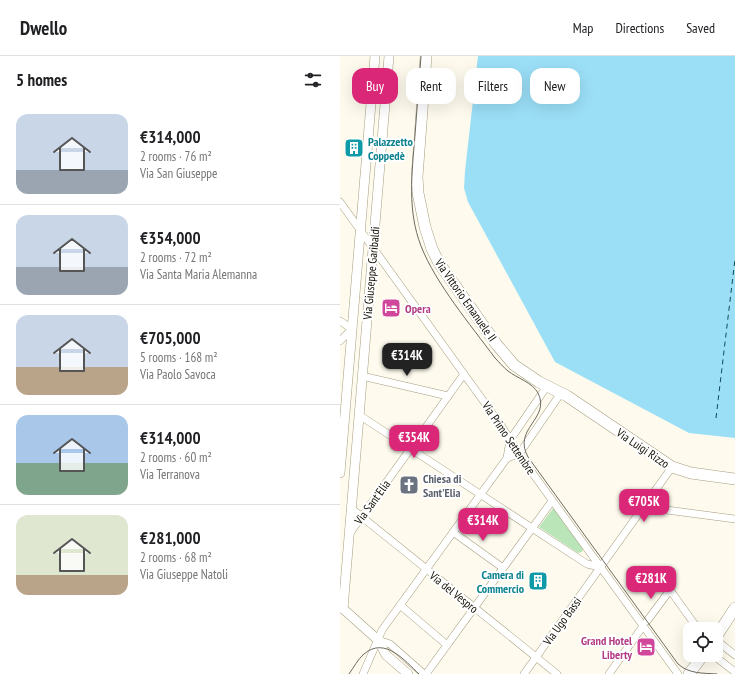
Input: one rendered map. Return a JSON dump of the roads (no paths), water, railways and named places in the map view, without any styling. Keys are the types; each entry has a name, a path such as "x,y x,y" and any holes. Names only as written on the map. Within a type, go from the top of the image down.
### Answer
{"main road":[{"name":"Via Vittorio Emanuele II","path":"426,56 417,185 420,209 430,244 444,271 506,356 521,371 561,393"},
{"name":"Via Luigi Rizzo","path":"561,393 672,467 691,473 735,479"},
{"path":"723,626 735,608"},
{"path":"689,674 698,662"}],"street":[{"name":"Via Giuseppe Garibaldi","path":"340,473 343,404 352,329 375,56"},
{"name":"Via Giuseppe Garibaldi","path":"342,608 352,509 388,56"},
{"name":"Via Primo Settembre","path":"340,202 464,374 600,567 645,624 678,674"},
{"path":"340,321 352,329 340,341"},
{"name":"Via Sant'Elia","path":"350,533 464,374"},
{"path":"362,376 448,396"},
{"path":"363,674 382,630 507,458 510,440 547,386"},
{"path":"507,458 519,454 561,393"},
{"path":"359,415 587,564 600,567"},
{"name":"Via Ugo Bassi","path":"524,674 672,467"},
{"path":"378,640 390,644 425,674 552,500"},
{"path":"644,507 735,519"},
{"name":"Via del Vespro","path":"352,509 557,674"},
{"path":"453,532 503,568"},
{"path":"609,674 670,590 693,622"},
{"path":"400,605 447,645"},
{"path":"342,608 378,640 386,655 408,674"},
{"path":"723,646 735,655"},
{"path":"722,662 735,672"}],"water":[{"path":"478,56 735,56 735,438 689,433 555,362 468,202 464,188 473,104 522,104 522,68 477,68"}],"tram line":[{"path":"421,56 413,163 412,205 417,232 427,260 454,304 495,358 508,371 529,383 536,389 541,402 540,410 525,438 524,447 528,457 678,664 687,670 717,674"},
{"path":"349,674 364,654 372,649 379,648 394,652 419,674"}],"place":[{"name":"Palazzetto Coppedè","path":"354,148"},
{"name":"Opera","path":"391,308"},
{"name":"Chiesa di Sant'Elia","path":"409,485"},
{"name":"Camera di Commercio","path":"538,581"},
{"name":"Grand Hotel Liberty","path":"646,647"}]}
